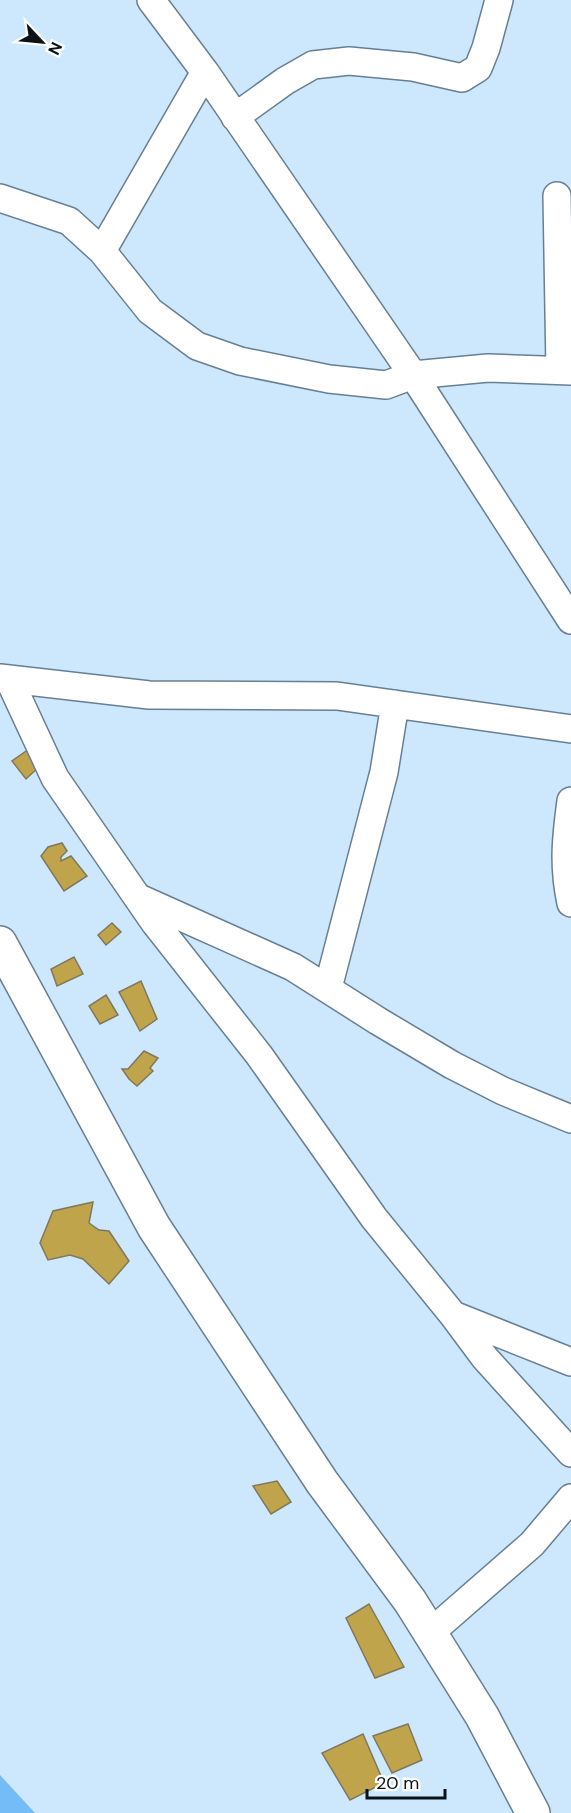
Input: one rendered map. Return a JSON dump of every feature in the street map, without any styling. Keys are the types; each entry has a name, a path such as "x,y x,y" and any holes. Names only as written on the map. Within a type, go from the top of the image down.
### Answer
{"street":[{"path":"151,0 205,72 413,375 571,620"},
{"path":"235,117 285,81 313,65 349,61 413,67 462,78 478,68 499,0"},
{"path":"102,251 205,72"},
{"path":"0,198 69,221 102,251 150,311 197,346 240,362 329,379 386,385 413,375 488,368 566,371 557,196"},
{"path":"4,679 149,694 337,696 571,729"},
{"path":"4,679 55,778 155,923 259,1055 374,1218 485,1358 571,1453"},
{"path":"328,988 384,772 395,704"},
{"path":"571,801 566,833 566,878 571,903"},
{"path":"138,898 293,967 452,1065 503,1091 571,1119"},
{"path":"0,943 154,1227 322,1482 410,1601 482,1716 533,1813"},
{"path":"453,1315 571,1362"},
{"path":"430,1633 532,1544 571,1498"}],"water":[{"path":"0,1775 35,1813 0,1813"}],"building":[{"path":"29,749 40,766 26,779 12,761"},
{"path":"62,843 67,851 61,857 61,861 71,856 87,876 64,891 41,856 48,847"},
{"path":"112,923 121,932 106,945 98,935"},
{"path":"74,957 83,974 57,986 51,969"},
{"path":"141,981 157,1019 140,1031 119,992"},
{"path":"106,995 118,1015 100,1024 89,1006"},
{"path":"144,1051 158,1058 150,1068 153,1071 137,1086 122,1069 128,1069"},
{"path":"93,1202 89,1223 99,1230 109,1231 129,1261 109,1284 83,1259 70,1255 48,1260 40,1243 53,1211"},
{"path":"277,1481 291,1502 271,1514 253,1486"},
{"path":"369,1604 404,1667 375,1678 346,1618"},
{"path":"408,1724 422,1760 392,1773 373,1736"},
{"path":"363,1734 384,1783 350,1800 322,1753"}]}
